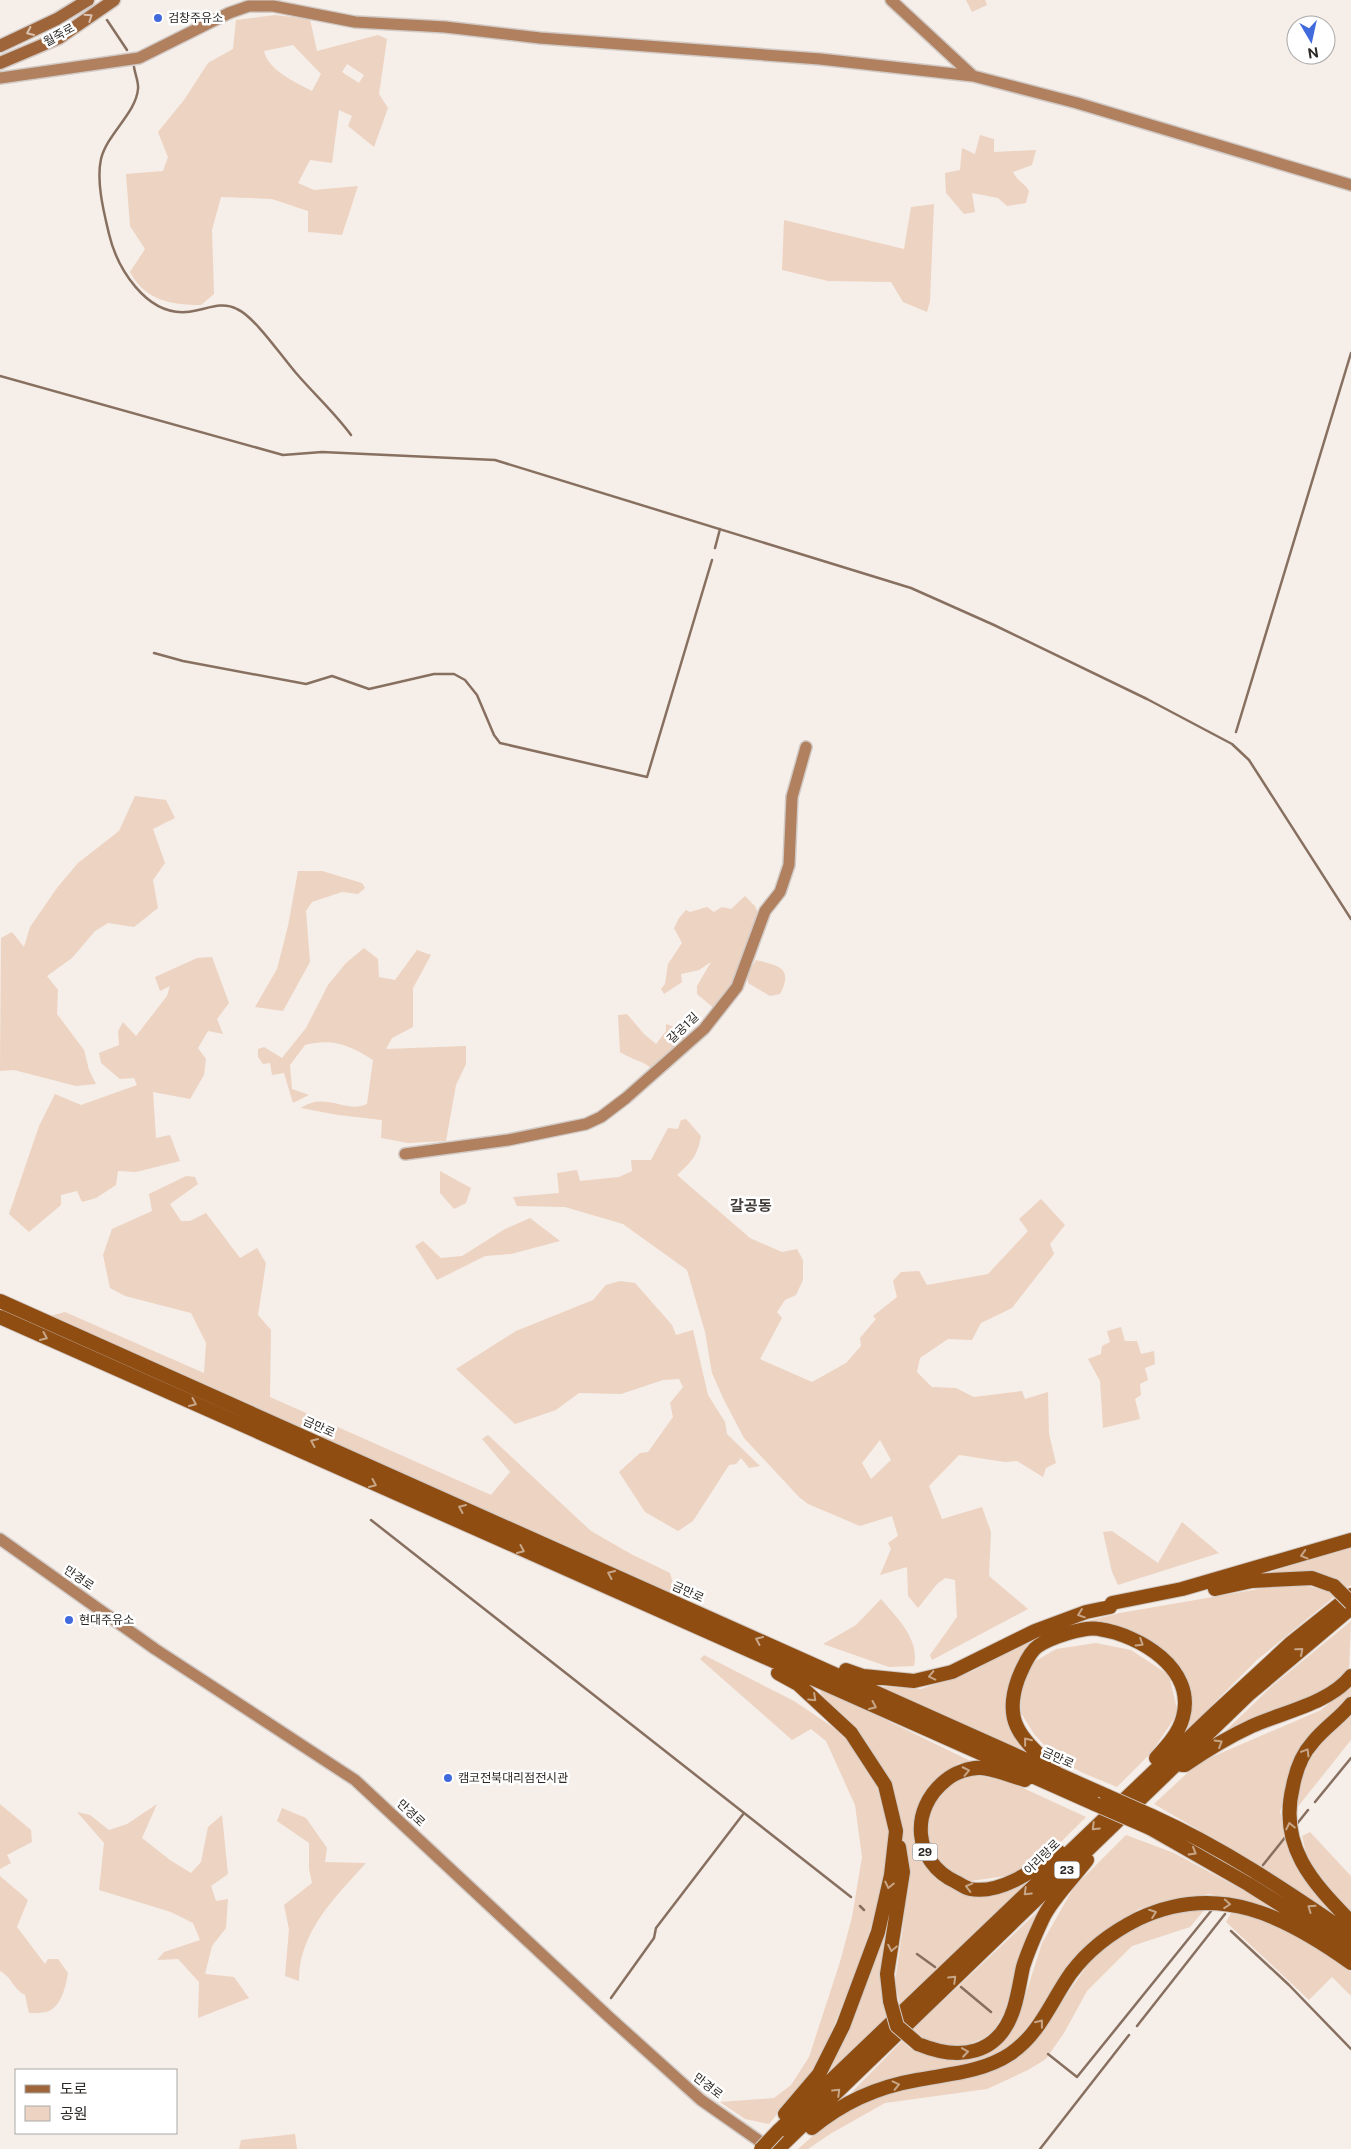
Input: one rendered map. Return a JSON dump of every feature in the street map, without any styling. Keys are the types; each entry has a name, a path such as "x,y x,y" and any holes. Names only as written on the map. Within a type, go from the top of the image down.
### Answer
{"highway":[{"name":"금만로","path":"0,1301 1062,1776 1101,1800"},
{"name":"금만로","path":"0,1317 963,1747 1101,1800 1151,1822 1196,1836 1268,1878 1351,1935"},
{"path":"1110,1607 1112,1603 1182,1590 1351,1540"},
{"path":"804,1660 807,1655 863,1676 914,1681 952,1672 1035,1631 1086,1612 1187,1595 1252,1581 1312,1578 1334,1586 1351,1603"},
{"name":"아리랑로","path":"1080,1849 1153,1772 1291,1643 1351,1595"},
{"name":"아리랑로","path":"761,2149 785,2133 1080,1849 1176,1764 1248,1695 1351,1608"},
{"path":"1062,1776 1028,1743 1013,1721 1012,1696 1022,1669 1036,1647 1064,1634 1098,1628 1130,1637 1162,1657 1179,1676 1185,1696 1183,1717 1173,1739 1153,1761 1153,1772"},
{"path":"748,1651 747,1656 798,1684 851,1733 885,1785 904,1872 887,1974 890,2001 897,2026 918,2044 944,2054 973,2052 989,2045 1004,2028 1014,2009 1024,1965 1044,1915 1088,1859 1080,1849"},
{"path":"1176,1764 1185,1765 1220,1742 1253,1726 1336,1692 1351,1676"},
{"path":"1351,1704 1312,1742 1296,1771 1290,1797 1288,1819 1297,1853 1312,1880 1351,1922"},
{"name":"29","path":"1035,1776 1030,1781 980,1768 957,1773 948,1778 924,1804 921,1818 922,1843 928,1858 943,1876 969,1889 987,1889 1004,1885 1037,1868 1065,1847 1080,1849"},
{"name":"금만로","path":"1151,1822 1351,1949"},
{"path":"896,1831 891,1875 878,1932 843,2026 819,2074 778,2122 785,2133 799,2138 825,2117 860,2096 892,2085 974,2070 1010,2054 1043,2020 1071,1973 1103,1940 1149,1914 1175,1906 1202,1902 1239,1905 1290,1923 1314,1936 1351,1963"},
{"name":"아리랑로","path":"778,2149 785,2133"}],"main road":[{"name":"월죽로","path":"2,43 57,19 88,0"},
{"name":"월죽로","path":"0,63 59,38 114,0"}],"street":[{"path":"891,0 973,76"},
{"path":"2,79 139,58 229,13 249,6 273,6 355,22 445,27 540,38 820,59 973,76 1077,103 1351,185"},
{"name":"갈공1길","path":"405,1154 503,1141 586,1124 601,1117 626,1098 704,1030 736,987 765,911 780,892 789,865 792,797 806,746"},
{"name":"만경로","path":"0,1539 155,1649 355,1780 701,2100 771,2149"}],"green space":[{"path":"966,0 985,0 987,5 972,12"},
{"path":"275,15 310,19 317,51 378,35 387,39 379,94 388,108 374,147 348,126 352,116 339,110 332,163 310,160 298,183 314,190 358,186 342,235 308,232 308,211 272,199 221,197 212,230 214,294 201,305 169,302 151,295 143,289 130,272 145,249 130,226 126,174 163,171 168,157 158,132 184,100 208,63 233,49 236,20","holes":["293,45 321,74 312,91 276,70 264,51","347,64 364,75 359,83 342,72"]},
{"path":"980,135 994,139 994,152 1036,150 1032,165 1013,172 1029,191 1026,203 1007,206 998,198 972,193 975,212 964,214 946,193 945,173 960,170 962,148 975,154"},
{"path":"934,204 930,301 927,312 903,302 891,282 828,281 782,270 784,220 904,249 911,207"},
{"path":"135,796 166,800 175,818 153,829 165,863 153,880 158,908 134,927 108,923 95,931 72,958 47,976 58,990 57,1014 84,1050 89,1070 96,1084 76,1086 14,1070 0,1071 1,938 12,932 24,947 30,927 57,888 78,863 119,831"},
{"path":"298,871 322,871 362,883 365,888 358,894 342,892 312,902 306,911 310,962 283,1011 255,1007 277,969 288,926"},
{"path":"745,896 755,906 759,916 733,985 716,1010 697,994 697,986 711,962 699,970 681,974 682,982 664,994 661,989 665,984 668,964 682,943 674,928 679,918 686,910 690,912 707,907 714,912 722,907 731,909"},
{"path":"364,948 378,959 379,977 395,980 417,950 431,955 413,988 413,1027 392,1038 386,1049 466,1046 466,1064 456,1085 446,1141 408,1143 381,1138 382,1120 338,1115 301,1108 310,1103 318,1102 351,1106 367,1104 373,1060 356,1050 340,1044 324,1042 305,1045 290,1065 292,1089 309,1095 293,1103 284,1073 272,1075 270,1063 263,1064 258,1057 258,1049 264,1047 282,1058 306,1028 328,985 346,963"},
{"path":"212,957 229,1003 217,1019 223,1034 208,1031 198,1048 206,1059 204,1075 190,1099 153,1092 156,1138 170,1135 180,1161 136,1172 118,1171 116,1185 96,1198 82,1202 77,1191 61,1195 61,1205 29,1232 9,1214 39,1126 55,1094 81,1105 137,1085 134,1078 120,1079 101,1063 99,1053 119,1045 118,1031 123,1022 136,1036 167,996 170,986 160,991 155,977 197,958"},
{"path":"756,960 782,969 785,978 780,994 770,996 748,983 747,975"},
{"path":"627,1014 644,1034 656,1044 666,1031 666,1024 680,1029 687,1041 661,1066 651,1068 620,1052 618,1015"},
{"path":"686,1119 701,1136 698,1149 693,1158 677,1175 750,1238 782,1252 797,1249 803,1260 803,1280 796,1295 785,1300 777,1312 782,1318 760,1359 812,1382 846,1363 861,1346 860,1338 876,1319 873,1316 897,1297 893,1281 901,1272 919,1271 927,1285 988,1274 1028,1231 1019,1219 1041,1199 1065,1225 1050,1244 1054,1254 1012,1308 981,1323 972,1340 948,1339 920,1358 917,1372 932,1387 956,1388 974,1397 1022,1391 1025,1399 1048,1392 1049,1434 1056,1463 1046,1468 1043,1477 1017,1461 1005,1462 959,1455 929,1486 942,1519 982,1507 991,1532 989,1576 1028,1609 932,1660 930,1655 957,1617 955,1580 945,1578 937,1584 918,1608 908,1596 907,1567 880,1575 891,1549 888,1543 898,1536 892,1516 860,1526 808,1504 799,1497 744,1438 712,1373 705,1332 687,1270 623,1224 565,1207 517,1206 513,1197 559,1193 557,1173 577,1170 580,1181 619,1177 632,1171 631,1160 651,1160 668,1128 678,1129 681,1120","holes":["880,1440 891,1460 871,1479 862,1463"]},
{"path":"440,1171 471,1188 466,1203 454,1209 440,1193"},
{"path":"186,1176 195,1177 198,1184 170,1204 181,1221 190,1221 206,1213 240,1258 257,1248 266,1263 258,1315 271,1330 270,1397 491,1495 510,1472 482,1439 488,1435 591,1531 631,1554 670,1573 676,1595 50,1316 65,1312 204,1373 206,1343 191,1313 125,1296 110,1288 103,1255 112,1229 152,1211 149,1194"},
{"path":"530,1218 560,1241 511,1254 485,1256 437,1280 415,1246 423,1241 441,1258 462,1256 505,1229"},
{"path":"620,1281 635,1283 672,1325 676,1335 693,1330 708,1395 725,1422 727,1434 760,1466 749,1468 741,1458 736,1464 729,1465 693,1521 678,1531 645,1512 619,1472 640,1453 648,1452 673,1417 670,1403 683,1387 679,1379 663,1380 621,1394 579,1393 556,1410 515,1424 456,1369 516,1331 593,1300 606,1285"},
{"path":"1121,1327 1125,1341 1137,1341 1141,1354 1154,1351 1155,1364 1145,1368 1148,1380 1140,1384 1141,1395 1135,1399 1140,1419 1103,1428 1100,1381 1088,1359 1101,1354 1102,1346 1110,1342 1107,1331"},
{"path":"1182,1522 1219,1553 1118,1585 1112,1572 1103,1532 1112,1531 1158,1563"},
{"path":"1351,1546 1351,1585 1345,1589 1317,1574 1252,1578"},
{"path":"1294,1583 1328,1591 1334,1597 1257,1660 1184,1733 1189,1691 1170,1655 1117,1628 1048,1637 1008,1690 1038,1760 876,1686 921,1689 973,1671 1010,1650 1064,1627 1120,1613"},
{"path":"881,1599 900,1621 910,1638 914,1647 914,1666 889,1667 823,1644 856,1625"},
{"path":"1351,1621 1349,1670 1332,1688 1219,1737 1271,1687"},
{"path":"1096,1643 1131,1650 1169,1675 1178,1713 1151,1753 1117,1787 1083,1773 1057,1759 1034,1734 1021,1713 1020,1690 1034,1662 1056,1649"},
{"path":"704,1655 794,1701 849,1738 878,1787 890,1831 884,1885 860,1962 818,2065 769,2124 745,2119 720,2102 774,2098 791,2085 809,2057 840,1962 852,1917 862,1857 855,1805 826,1741 811,1729 792,1740 700,1659"},
{"path":"1351,1686 1351,1698 1298,1753 1280,1812 1295,1866 1332,1913 1267,1870 1154,1804 1198,1763 1321,1710"},
{"path":"820,1688 989,1770 959,1763 936,1781 919,1803 918,1841 925,1863 948,1887 989,1895 1033,1879 900,2006 895,1982 903,1927 907,1864 893,1795 867,1743 821,1696"},
{"path":"1351,1714 1351,1740 1296,1809 1297,1794 1306,1768 1330,1734"},
{"path":"973,1775 1006,1780 1086,1817 1054,1849 1012,1875 964,1882 936,1860 925,1827 935,1798 953,1781"},
{"path":"0,1804 31,1830 32,1842 7,1855 11,1863 0,1869"},
{"path":"157,1804 142,1838 170,1860 191,1873 201,1862 208,1827 222,1815 228,1874 211,1886 216,1901 228,1899 226,1928 212,1946 205,1974 234,1977 249,1998 198,2018 199,1982 178,1959 157,1960 164,1952 200,1940 193,1923 171,1912 99,1890 104,1843 77,1812 90,1815 109,1830 127,1824"},
{"path":"282,1808 306,1818 327,1848 325,1862 366,1863 331,1902 312,1931 300,1964 299,1981 285,1976 289,1929 284,1905 312,1883 309,1869 309,1843 277,1821"},
{"path":"1310,1832 1351,1876 1351,1913 1309,1865 1302,1836"},
{"path":"1126,1835 1174,1853 1289,1915 1209,1894 1139,1909 1089,1942 1038,2014 1013,2044 982,2061 887,2080 850,2094 902,2041 911,2049 944,2059 968,2057 1021,2009 1042,1943 1074,1887"},
{"path":"0,1876 28,1900 17,1927 45,1964 48,1959 58,1959 68,1973 65,1989 60,2000 49,2011 29,2013 25,1995 0,1971"},
{"path":"902,1882 881,1984 887,2018 822,2081 856,2013 890,1906"},
{"path":"1053,1897 1023,1952 1004,2013 991,2035 963,2047 937,2046 912,2030"},
{"path":"1206,1908 1190,1927 1132,1946 1087,1991 1064,2033 1046,2059 1028,2070 987,2089 885,2103 830,2134 808,2149 798,2149 824,2126 866,2100 918,2086 971,2077 1017,2057 1036,2039 1091,1960 1127,1932 1172,1912"},
{"path":"1232,1911 1287,1928 1348,1969 1351,1972 1351,1996 1332,1977 1309,2000 1226,1922"},
{"path":"295,2134 297,2149 239,2149 241,2140"}],"waterway":[{"path":"107,20 127,50"},
{"path":"134,67 138,87 136,98 104,150 99,177 109,234 126,274 146,298 158,306 172,311 186,312 224,306 244,313 351,435"},
{"path":"1236,732 1351,353"},
{"path":"0,376 283,455 322,452 495,460 911,588 994,625 1147,699 1232,744 1249,760 1351,919"},
{"path":"715,548 720,529"},
{"path":"154,653 183,661 306,684 332,676 369,689 434,674 454,674 465,680 477,695 494,735 500,743 647,777 712,560"},
{"path":"371,1520 851,1897"},
{"path":"1315,1802 1351,1758"},
{"path":"1296,1825 1308,1810"},
{"path":"611,1998 654,1938 656,1928 744,1813"},
{"path":"1263,1865 1287,1835"},
{"path":"860,1906 864,1910"},
{"path":"1048,2054 1077,2077 1211,1911"},
{"path":"1137,2026 1225,1914"},
{"path":"1231,1931 1289,1985 1351,2049"},
{"path":"917,1954 935,1967"},
{"path":"961,1987 991,2012"},
{"path":"1040,2149 1129,2035"}],"place":[{"name":"검창주유소","path":"158,18"},
{"name":"현대주유소","path":"69,1620"},
{"name":"캠코전북대리점전시관","path":"448,1778"}],"district":[{"name":"갈공동","path":"751,1205"}]}
